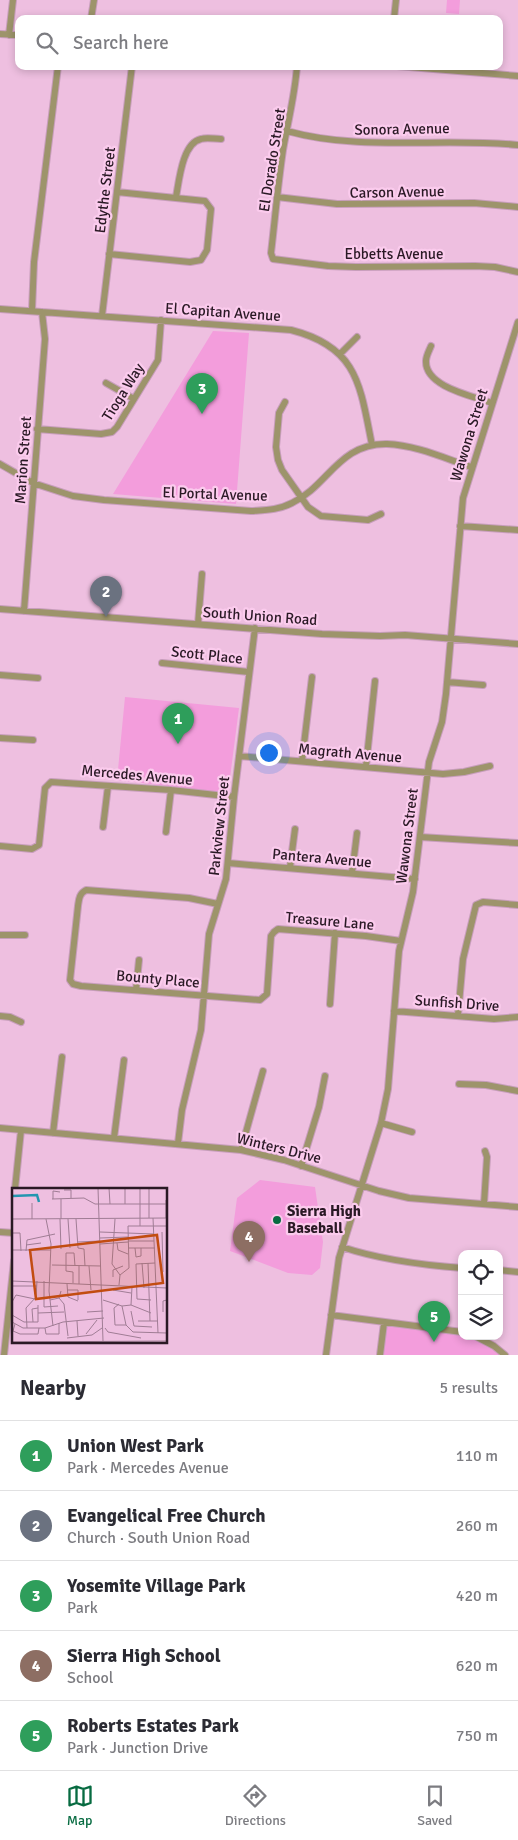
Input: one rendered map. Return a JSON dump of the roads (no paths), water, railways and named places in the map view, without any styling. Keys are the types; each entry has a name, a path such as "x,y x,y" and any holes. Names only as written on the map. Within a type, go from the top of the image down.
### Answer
{"street":[{"path":"9,35 13,0"},
{"path":"92,15 94,0"},
{"path":"394,15 396,0"},
{"path":"0,34 15,35"},
{"path":"32,311 34,262 58,70"},
{"name":"Edythe Street","path":"102,316 132,70"},
{"name":"El Dorado Street","path":"272,257 270,253 277,197 287,131 296,93 298,70"},
{"path":"445,70 518,76"},
{"name":"Sonora Avenue","path":"287,131 312,138 343,142 458,141 518,145"},
{"path":"176,197 186,154 190,145 200,139 221,139"},
{"path":"110,254 190,262 201,260 207,250 211,214 210,206 201,200 117,192"},
{"name":"Carson Avenue","path":"277,197 337,204 474,203 518,208"},
{"name":"Ebbetts Avenue","path":"272,257 276,260 328,266 474,266 495,267 518,272"},
{"name":"El Capitan Avenue","path":"0,309 291,330 317,338 340,354 355,377 362,398 372,445"},
{"name":"Marion Street","path":"24,611 45,339 42,312"},
{"name":"Tioga Way","path":"37,429 107,434 117,427 158,360 161,320"},
{"name":"Wawona Street","path":"326,1355 342,1247 381,1123 388,1089 401,941 412,900 429,762 442,722 448,682 463,498 492,402 517,331 518,322"},
{"path":"340,354 357,337"},
{"path":"431,346 426,361 428,370 438,383 492,402"},
{"path":"106,383 134,399"},
{"path":"285,402 279,413 276,447 278,460 300,498 308,507 321,516 368,520 381,514"},
{"name":"El Portal Avenue","path":"0,464 33,483 72,496 251,511 283,507 300,498 344,458 357,450 372,445 402,446 471,467"},
{"path":"460,526 518,530"},
{"path":"198,624 202,574"},
{"name":"South Union Road","path":"0,609 322,634 405,635 518,644"},
{"name":"Parkview Street","path":"178,1143 182,1110 198,1046 209,934 224,886 228,863 234,797 255,628"},
{"name":"Scott Place","path":"162,663 249,672"},
{"path":"0,675 38,678"},
{"path":"302,761 312,677"},
{"path":"366,766 375,680"},
{"path":"448,682 483,685"},
{"path":"0,738 33,740"},
{"name":"Magrath Avenue","path":"239,756 428,773 464,772 490,766"},
{"name":"Mercedes Avenue","path":"0,846 36,848 40,841 45,788 51,782 171,790 234,797"},
{"path":"103,827 108,786"},
{"path":"166,832 171,790"},
{"path":"290,867 295,829"},
{"path":"352,873 357,833"},
{"path":"420,837 518,843"},
{"name":"Pantera Avenue","path":"228,863 415,879"},
{"name":"Bounty Place","path":"218,904 189,898 86,890 82,892 79,897 70,980 76,985 256,1000"},
{"path":"458,1015 463,959 475,907 480,902 518,905"},
{"name":"Treasure Lane","path":"256,1000 260,1000 267,994 271,936 278,929 401,941"},
{"path":"330,1004 336,934"},
{"path":"0,935 25,935"},
{"path":"136,990 139,960"},
{"name":"Sunfish Drive","path":"394,1011 494,1018 518,1017"},
{"path":"0,1016 10,1017 21,1022"},
{"path":"52,1133 62,1057"},
{"path":"114,1138 124,1060"},
{"path":"241,1150 263,1071"},
{"path":"301,1166 319,1107 325,1076"},
{"path":"460,1084 493,1086 518,1091"},
{"path":"381,1123 412,1132"},
{"name":"Winters Drive","path":"0,1128 241,1150 408,1198 518,1207"},
{"path":"15,1188 21,1130"},
{"path":"484,1204 487,1157 485,1151"},
{"path":"342,1247 366,1255 397,1261 458,1268"},
{"path":"503,1270 518,1272"},
{"path":"4,1355 12,1280"},
{"path":"331,1315 458,1332"},
{"path":"380,1355 384,1323"},
{"path":"482,1340 494,1346 505,1355"}],"place":[{"name":"Yosemite Village Park","path":"202,414"},
{"name":"Evangelical Free Church","path":"106,617"},
{"name":"Union West Park","path":"178,744"},
{"name":"Sierra High Baseball","path":"277,1220"},
{"name":"Sierra High School","path":"249,1262"},
{"name":"Roberts Estates Park","path":"434,1342"}]}
